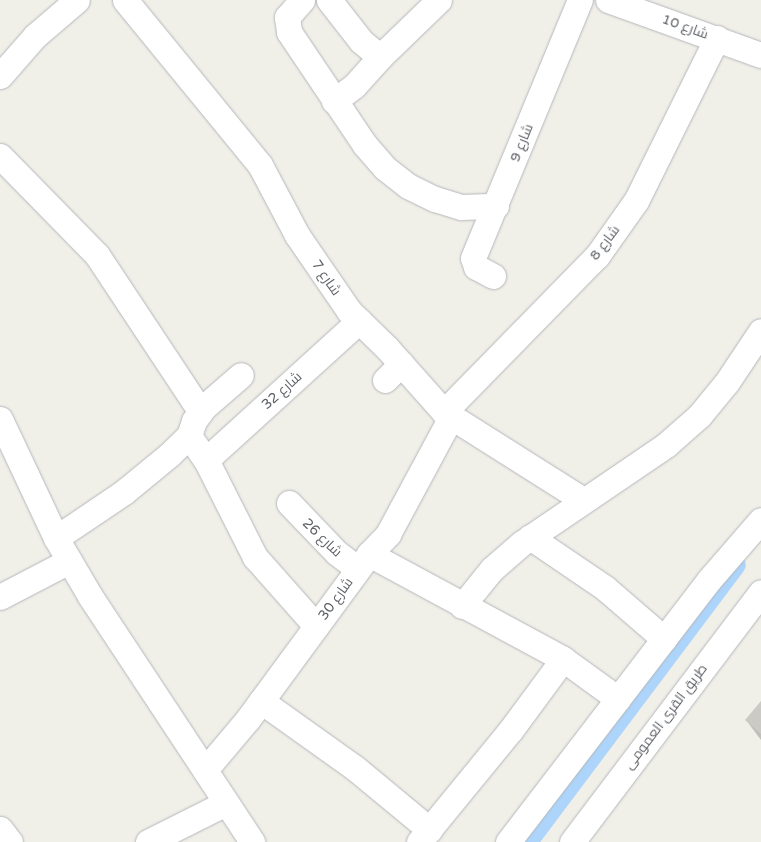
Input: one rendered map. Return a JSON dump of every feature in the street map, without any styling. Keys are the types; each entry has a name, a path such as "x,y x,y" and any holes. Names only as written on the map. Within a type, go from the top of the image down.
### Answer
{"street":[{"path":"0,76 35,36 76,0"},
{"name":"شارع 7","path":"125,0 260,165 319,269 359,321 393,372 448,414 583,500"},
{"path":"302,0 287,17 289,32 365,145 385,168 408,186 435,199 462,207 496,206"},
{"path":"329,0 361,41 380,57"},
{"path":"334,101 354,86 380,57 439,0"},
{"name":"شارع 9","path":"493,276 472,261 580,0"},
{"name":"شارع 10","path":"608,0 761,55"},
{"name":"شارع 8","path":"448,414 597,256 636,201 717,38"},
{"path":"0,156 97,255 200,412"},
{"name":"شارع 32","path":"206,460 359,321"},
{"path":"462,606 492,568 530,537 666,445 699,416 728,382 759,338"},
{"path":"56,538 124,492 189,436 200,412 241,375"},
{"name":"شارع 30","path":"205,770 261,701 363,562 388,534 448,414"},
{"path":"0,419 56,538 69,561 144,684 205,770 252,842"},
{"path":"189,436 206,460 255,557 316,626"},
{"name":"شارع 26","path":"289,504 337,553 363,562 462,606 564,659 618,698"},
{"path":"508,842 664,639 761,520"},
{"path":"530,537 605,588 664,639"},
{"path":"1,596 69,561"},
{"name":"طريق القرى العمومى","path":"572,842 758,601"},
{"path":"261,701 355,768 425,836 564,659"},
{"path":"148,842 226,803"},
{"path":"0,829 10,842"}],"building":[{"path":"761,701 761,734 745,720"}],"waterway":[{"path":"529,842 737,565"}]}
